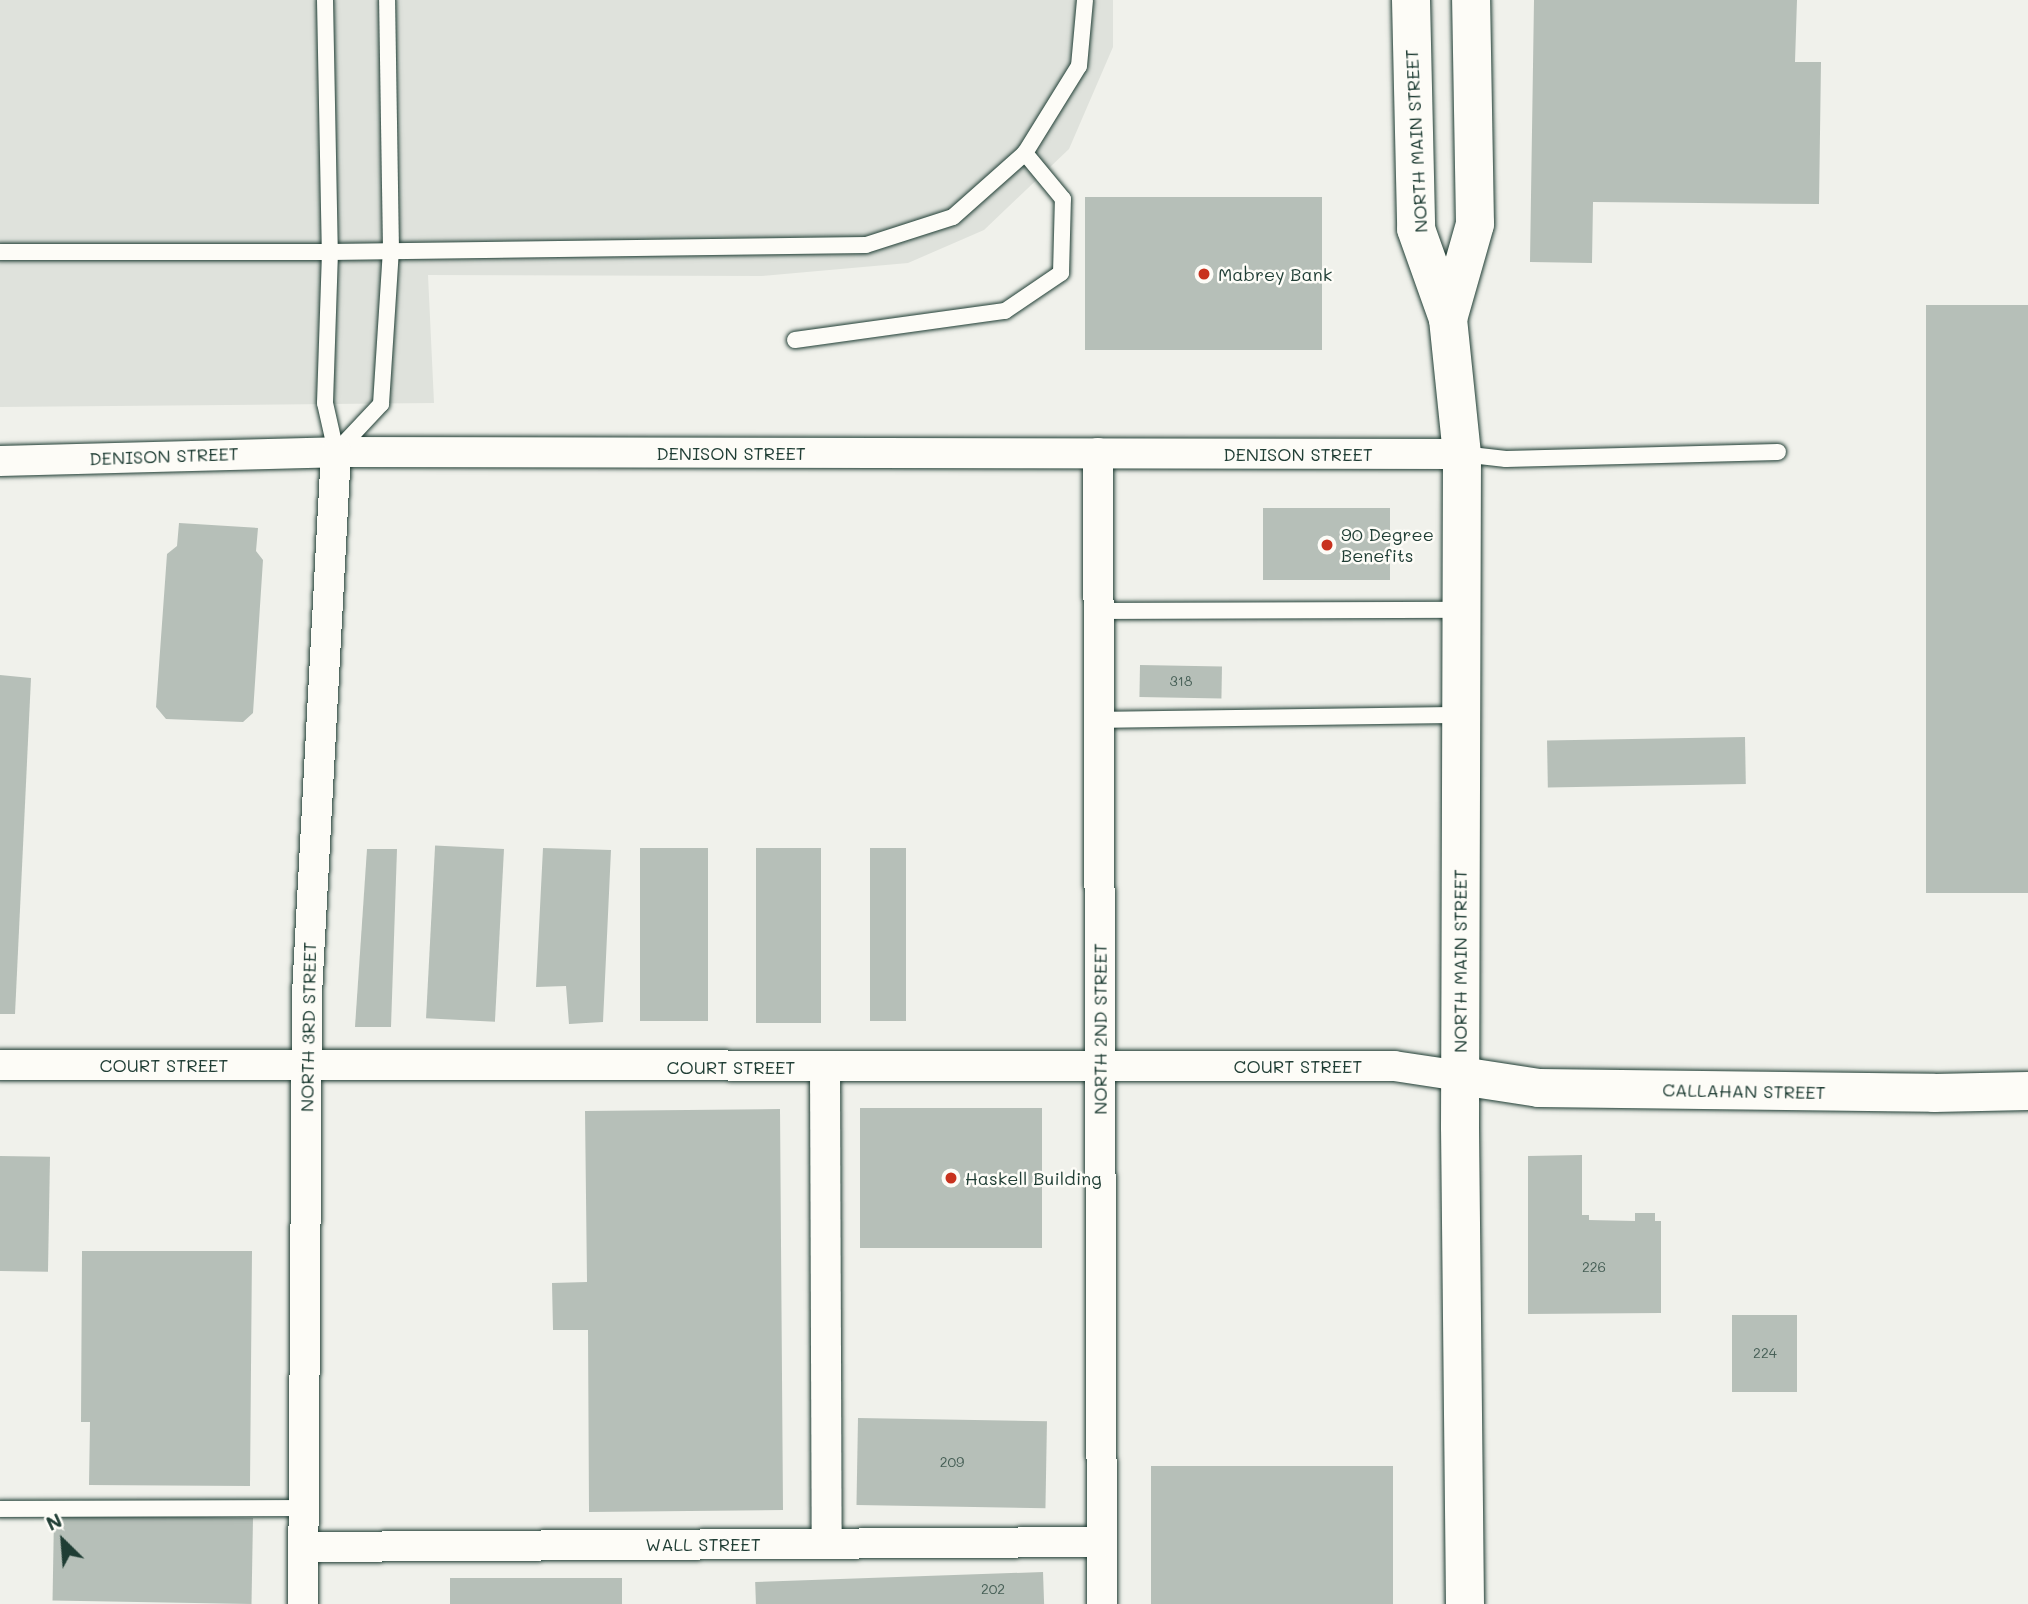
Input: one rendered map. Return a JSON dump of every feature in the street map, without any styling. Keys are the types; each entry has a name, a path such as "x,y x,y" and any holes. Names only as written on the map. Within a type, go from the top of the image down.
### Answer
{"main road":[{"name":"NORTH MAIN STREET","path":"1410,0 1416,229 1448,319 1462,454 1461,1076 1465,1604"},
{"name":"NORTH MAIN STREET","path":"1448,319 1475,224 1471,0"},
{"name":"CALLAHAN STREET","path":"1461,1076 1539,1088 1956,1093 2028,1091"}],"street":[{"name":"DENISON STREET","path":"0,461 336,452 1462,454"},
{"name":"NORTH 3RD STREET","path":"303,1604 306,1066 336,452"},
{"name":"NORTH 2ND STREET","path":"1098,453 1102,1604"},
{"name":"COURT STREET","path":"0,1065 1394,1066 1461,1076"},
{"path":"825,1066 827,1543"},
{"name":"WALL STREET","path":"303,1547 1102,1542"}],"lane":[{"path":"324,0 330,252 325,403 336,452"},
{"path":"336,452 381,404 391,250 387,0"},
{"path":"0,252 330,252 866,245 953,217 1024,153 1079,66 1085,0"},
{"path":"795,340 1005,311 1061,274 1063,199 1024,153"},
{"path":"1462,454 1506,459 1778,452"},
{"path":"1099,611 1463,610"},
{"path":"1099,720 1462,715"},
{"path":"0,1509 303,1508"}],"shaded area":[{"path":"0,0 1113,0 1113,47 1069,149 984,230 908,263 762,276 428,275 434,403 0,407"}],"building":[{"path":"1534,0 1797,0 1795,62 1821,62 1819,204 1593,202 1592,263 1530,262"},
{"name":"Mabrey Bank","path":"1085,197 1322,197 1322,350 1085,350"},
{"path":"1926,305 2028,305 2028,893 1926,893"},
{"name":"90 Degree Benefits","path":"1263,508 1390,508 1390,580 1263,580"},
{"path":"179,523 258,528 256,551 263,560 253,713 243,722 166,719 156,707 167,554 177,546"},
{"path":"1140,665 1222,666 1221,698 1139,697"},
{"path":"0,675 31,678 15,1014 0,1014"},
{"path":"1745,737 1746,784 1548,787 1547,740"},
{"path":"435,845 504,849 495,1022 426,1018"},
{"path":"543,848 611,850 603,1022 569,1024 566,986 536,987"},
{"path":"640,848 708,848 708,1021 640,1021"},
{"path":"756,848 821,848 821,1023 756,1023"},
{"path":"870,848 906,848 906,1021 870,1021"},
{"path":"367,849 397,849 391,1027 355,1027"},
{"name":"Haskell Building","path":"860,1108 1042,1108 1042,1248 860,1248"},
{"path":"780,1109 783,1510 589,1512 588,1330 553,1330 552,1283 587,1282 585,1111"},
{"path":"1582,1155 1582,1215 1589,1215 1589,1220 1635,1221 1635,1213 1655,1213 1655,1221 1661,1221 1661,1313 1528,1314 1528,1156"},
{"path":"0,1156 50,1157 48,1272 0,1271"},
{"path":"82,1251 252,1251 250,1486 89,1485 90,1422 81,1422"},
{"path":"1732,1315 1797,1315 1797,1392 1732,1392"},
{"path":"858,1418 1047,1421 1045,1508 856,1505"},
{"path":"1151,1466 1393,1466 1393,1604 1151,1604"},
{"path":"54,1515 253,1518 251,1604 53,1601"},
{"path":"1043,1572 1044,1604 756,1604 755,1582"},
{"path":"450,1578 622,1578 622,1604 450,1604"}],"place":[{"name":"Mabrey Bank","path":"1204,274"},
{"name":"90 Degree Benefits","path":"1327,545"},
{"name":"Haskell Building","path":"951,1178"}]}
